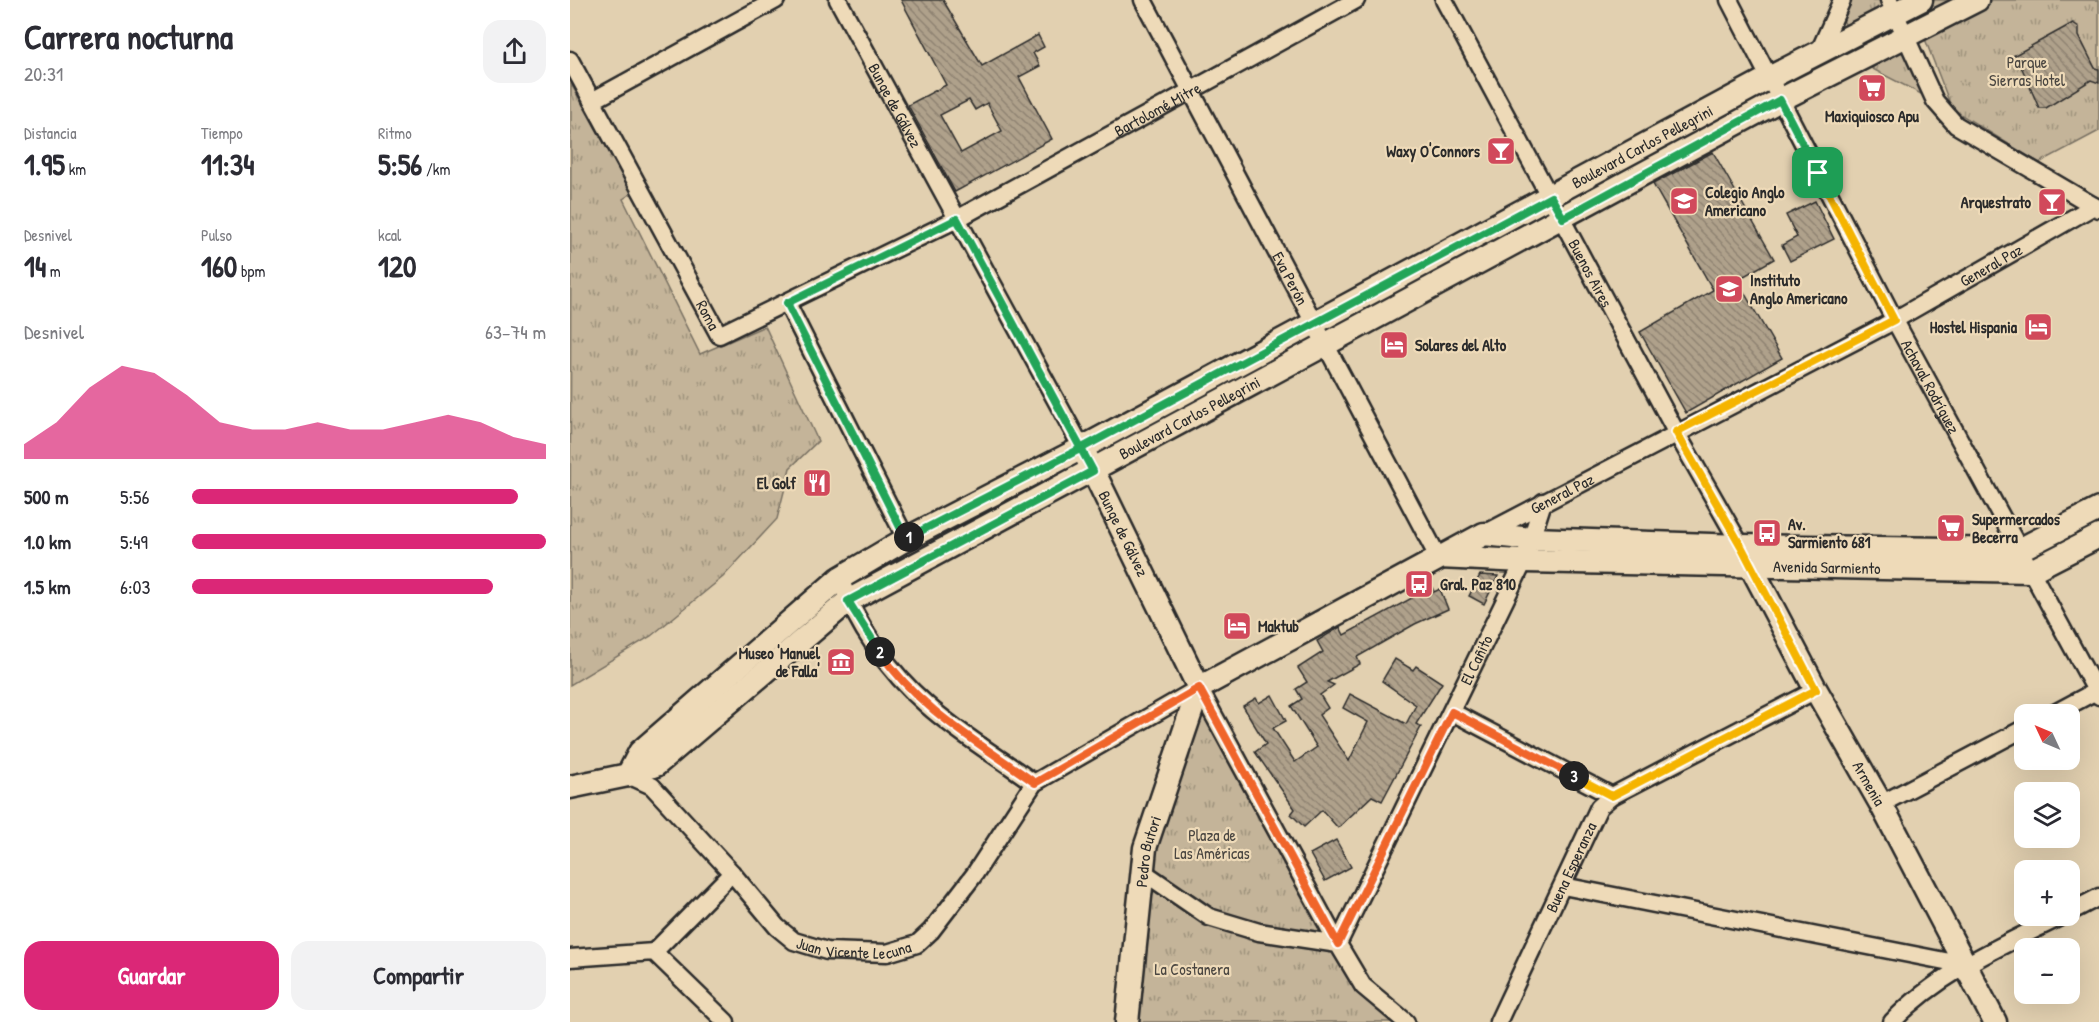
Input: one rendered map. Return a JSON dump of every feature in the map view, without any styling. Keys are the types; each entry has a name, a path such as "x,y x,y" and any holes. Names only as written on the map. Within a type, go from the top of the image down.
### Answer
{"street":[{"path":"592,101 776,0"},
{"name":"Bunge de Gálvez","path":"838,0 1082,448 1199,688 1338,944 1363,986 1406,1022"},
{"name":"Eva Perón","path":"1143,0 1438,557"},
{"name":"Bartolomé Mitre","path":"957,219 1356,0"},
{"name":"Buenos Aires","path":"1444,0 1676,432 1746,556"},
{"name":"Achaval Rodríguez","path":"1729,0 1894,320 2098,694"},
{"path":"1818,54 1842,0"},
{"name":"Boulevard Carlos Pellegrini","path":"628,775 640,752 840,578 906,539 1082,448 1769,78 1818,54 1891,7 1921,0"},
{"name":"Boulevard Carlos Pellegrini","path":"628,775 656,765 848,601 1780,100 1977,0"},
{"path":"1891,7 1935,101 1956,124 2096,208"},
{"name":"Roma","path":"570,60 719,335 957,219"},
{"name":"General Paz","path":"1035,783 1199,688 1438,557 1894,320 2096,208"},
{"path":"787,303 906,539"},
{"name":"El Cañito","path":"1338,944 1524,561 1543,502"},
{"name":"Avenida Sarmiento","path":"1438,557 1524,561 2019,550 2099,509"},
{"name":"Avenida Sarmiento","path":"1484,534 1746,556 2031,571 2099,536"},
{"name":"Armenia","path":"1746,556 1816,690 1881,804 1995,1022"},
{"path":"840,578 848,601 881,654 904,684 928,706 1035,783"},
{"name":"Pedro Butori","path":"1127,1022 1144,848 1199,688"},
{"name":"Buena Esperanza","path":"1498,1022 1599,807 1612,796 1816,690"},
{"path":"2076,704 2098,694"},
{"path":"1452,712 1612,796"},
{"path":"1881,804 2014,735"},
{"path":"570,771 628,775"},
{"path":"570,788 628,775"},
{"name":"Juan Vicente Lecuna","path":"628,775 652,786 732,873 777,927 794,941 827,951 887,954 917,945 931,931 980,865 1035,783"},
{"path":"1142,871 1209,917 1259,933 1338,944"},
{"path":"570,958 654,952 732,873"},
{"path":"1563,886 1965,965"},
{"path":"2080,907 2099,897"},
{"path":"1893,1022 1929,989 1965,965 2042,926"},
{"path":"654,952 726,1022"}],"green space":[{"path":"1846,0 1883,0 1898,36 1785,95 1778,81 1853,43 1841,15"},
{"name":"Parque Sierras Hotel","path":"1910,0 2099,0 2099,131 2039,163 1952,109"},
{"path":"1899,43 1925,96 1861,63"},
{"path":"571,84 632,193 623,199 700,354 765,326 818,441 790,468 777,519 723,577 651,636 570,685"},
{"path":"1199,688 1338,944 1210,918 1249,940 1334,948 1405,1022 1132,1022 1142,871"}],"building":[{"path":"901,0 943,0 982,66 1038,35 1044,47 1033,53 1040,66 1019,77 1052,139 955,192 908,105 946,85","holes":["969,100 975,110 987,103 1002,131 961,153 940,115"]},
{"path":"2073,23 2079,27 2079,36 2095,68 2099,69 2099,83 2091,80 2046,108 2039,108 2021,66 2013,62 2013,56"},
{"path":"1713,152 1774,259 1737,280 1782,358 1686,413 1640,332 1713,290 1653,184"},
{"path":"1815,201 1834,239 1790,261 1782,245 1797,237 1786,215"},
{"path":"1480,575 1498,576 1484,604 1469,596"},
{"path":"1432,587 1434,592 1440,589 1448,609 1415,624 1357,657 1360,664 1327,682 1334,685 1320,695 1328,708 1319,715 1349,761 1368,722 1343,708 1350,694 1406,724 1416,705 1382,681 1395,659 1413,670 1416,666 1442,683 1416,724 1421,727 1382,801 1372,796 1338,828 1322,810 1304,827 1291,814 1295,809 1255,752 1266,744 1243,706 1256,698 1259,703 1272,695 1286,721 1273,728 1295,762 1317,747 1291,706 1302,699 1296,689 1307,682 1298,668 1323,652 1317,641 1340,627 1344,635"},
{"path":"1336,840 1351,867 1325,881 1310,854"}],"place":[{"name":"Maxiquiosco Apu","path":"1872,88"},
{"name":"Waxy O'Connors","path":"1501,151"},
{"name":"Colegio Anglo Americano","path":"1684,201"},
{"name":"Arquestrato","path":"2052,202"},
{"name":"Instituto Anglo Americano","path":"1729,289"},
{"name":"Hostel Hispania","path":"2038,327"},
{"name":"Solares del Alto","path":"1394,345"},
{"name":"El Golf","path":"817,483"},
{"name":"Supermercados Becerra","path":"1951,528"},
{"name":"Av. Sarmiento 681","path":"1767,533"},
{"name":"Gral. Paz 810","path":"1419,584"},
{"name":"Maktub","path":"1237,626"},
{"name":"Museo 'Manuel de Falla'","path":"841,662"}],"route":[{"path":"1818,173 1780,100 1563,218 1551,197 1082,448 906,539 787,303 957,219 1082,448 1093,471 848,601 881,654 904,684 928,706 1035,783 1199,688 1338,944 1452,712 1612,796 1816,690 1741,546 1676,432 1894,320 1818,173"}],"park label":[{"name":"Plaza de Las Américas","path":"1212,844"},
{"name":"La Costanera","path":"1192,969"}]}
